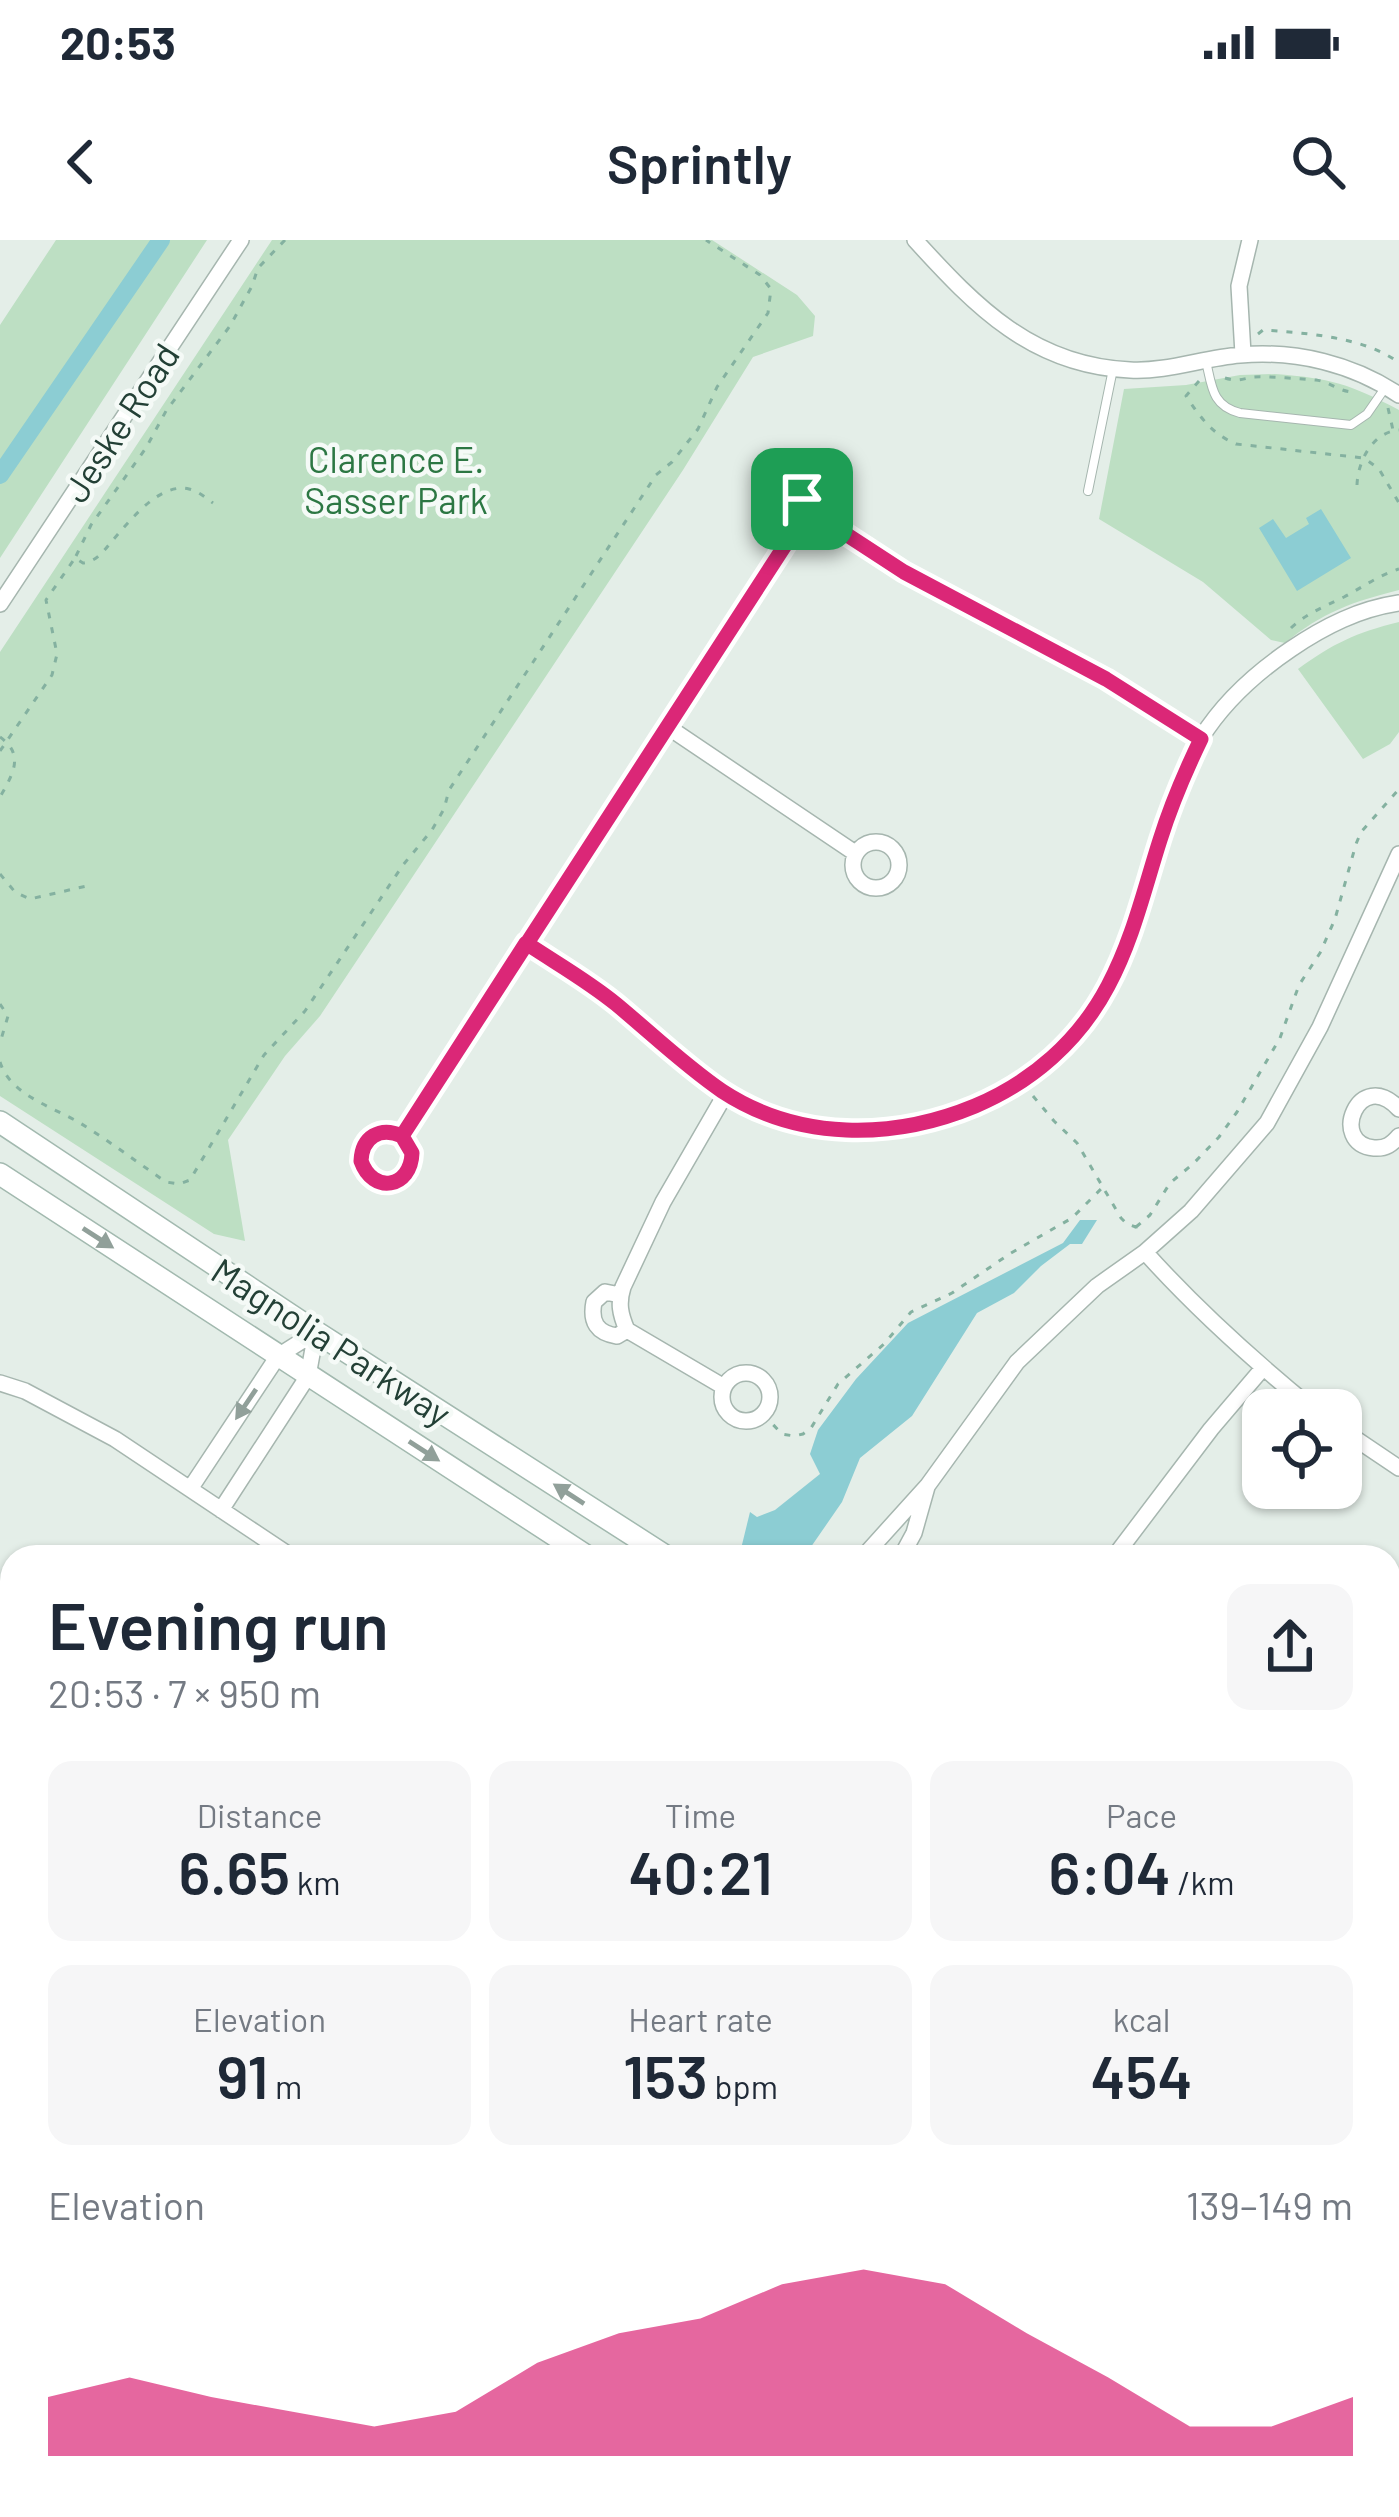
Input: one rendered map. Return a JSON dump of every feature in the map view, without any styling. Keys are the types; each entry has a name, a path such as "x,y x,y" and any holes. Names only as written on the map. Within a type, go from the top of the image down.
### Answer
{"main road":[{"name":"Magnolia Parkway","path":"0,1122 649,1545"},
{"name":"Magnolia Parkway","path":"0,1174 569,1545"}],"street":[{"name":"Jeske Road","path":"0,604 241,240"},
{"path":"915,240 982,311 1013,334 1094,366 1136,371 1208,368 1241,346 1327,361 1358,371 1388,393"},
{"path":"1241,346 1239,286 1250,240"},
{"path":"402,1136 793,533 791,512 802,499 820,500 836,509 838,529"},
{"path":"793,533 838,529 904,572 1106,679 1201,739"},
{"path":"526,943 612,1000 726,1094 785,1120 832,1130 876,1131 956,1114 1024,1080 1081,1028 1124,952 1180,783 1201,739 1246,685 1326,627 1369,608 1399,603"},
{"path":"668,727 856,854"},
{"path":"873,1545 928,1484 1017,1362 1096,1286 1191,1211 1267,1123 1320,1027 1399,854"},
{"path":"724,1387 627,1330 620,1295 663,1202 726,1094"},
{"path":"1398,1140 1379,1149 1368,1148 1350,1124 1357,1105 1365,1099 1385,1097 1399,1108"},
{"path":"1144,1252 1182,1294 1288,1389"},
{"path":"620,1295 605,1292 593,1302 593,1321 608,1334 617,1336 627,1330"},
{"path":"190,1489 278,1356 316,1332"},
{"path":"220,1510 308,1376 316,1332"},
{"path":"1123,1545 1263,1368"},
{"path":"749,1372 768,1385 770,1400 763,1414 750,1421 736,1418 725,1408 722,1394 734,1376 749,1372"},
{"path":"0,1382 115,1439 274,1545"},
{"path":"1362,1443 1399,1468"},
{"path":"908,1545 928,1484"}],"lane":[{"path":"1208,368 1218,402 1240,413 1352,425 1388,393"},
{"path":"1088,491 1113,369"}],"path":[{"path":"0,751 56,664 46,600 166,411 230,326 258,268 285,240"},
{"path":"0,1062 16,1086 166,1182 190,1180 264,1055 305,1011 403,865 432,830 449,790 656,475 698,430 717,386 768,313 771,289 767,282 706,240"},
{"path":"1241,346 1263,330 1314,334 1386,353 1399,363"},
{"path":"1357,485 1364,458 1381,433 1396,430 1388,393 1340,391 1314,380 1259,376 1239,382 1208,368 1186,397 1220,436 1236,444 1364,458 1379,469 1399,503"},
{"path":"1324,454 1330,422"},
{"path":"75,558 92,562 165,491 194,489 213,503"},
{"path":"0,737 16,759 0,797"},
{"path":"1136,1227 1237,1112 1280,1038 1299,985 1328,936 1361,832 1399,789"},
{"path":"0,874 15,892 30,899 91,885"},
{"path":"0,1004 8,1016 0,1043"},
{"path":"1024,1080 1035,1099 1077,1143 1121,1218 1136,1227"},
{"path":"763,1414 782,1434 794,1436 811,1429 838,1384 884,1344 911,1312 952,1293 1072,1218 1102,1188"},
{"path":"1136,1227 1144,1252"}],"green space":[{"path":"56,240 207,240 0,558 0,325"},
{"name":"Clarence E. Sasser Park","path":"272,240 712,240 797,295 815,316 813,336 753,357 320,1016 285,1056 228,1140 245,1241 214,1234 0,1096 0,652"},
{"path":"1275,374 1339,384 1399,410 1399,590 1339,609 1285,643 1271,640 1203,582 1099,519 1124,389"},
{"path":"1399,622 1399,732 1390,744 1363,759 1298,669 1346,640"}],"water":[{"path":"1321,509 1351,558 1297,591 1259,528 1273,519 1286,538 1309,524 1306,518"},
{"path":"1080,1220 1097,1220 1082,1244 1070,1244 1014,1293 977,1313 912,1416 860,1458 842,1502 812,1545 742,1545 750,1512 757,1517 775,1510 820,1474 810,1454 818,1430 856,1379 908,1323 1063,1243"}],"waterway":[{"path":"0,475 161,240"}],"route":[{"path":"802,499 791,512 793,533 526,943 402,1136 412,1153 408,1172 391,1183 371,1178 361,1161 365,1142 382,1131 402,1136 464,1039 526,943 612,1000 726,1094 785,1120 832,1130 876,1131 919,1124 996,1097 1055,1056 1106,991 1144,898 1180,783 1201,739 1106,679 904,572 838,529 836,509 812,498 802,499"}]}
